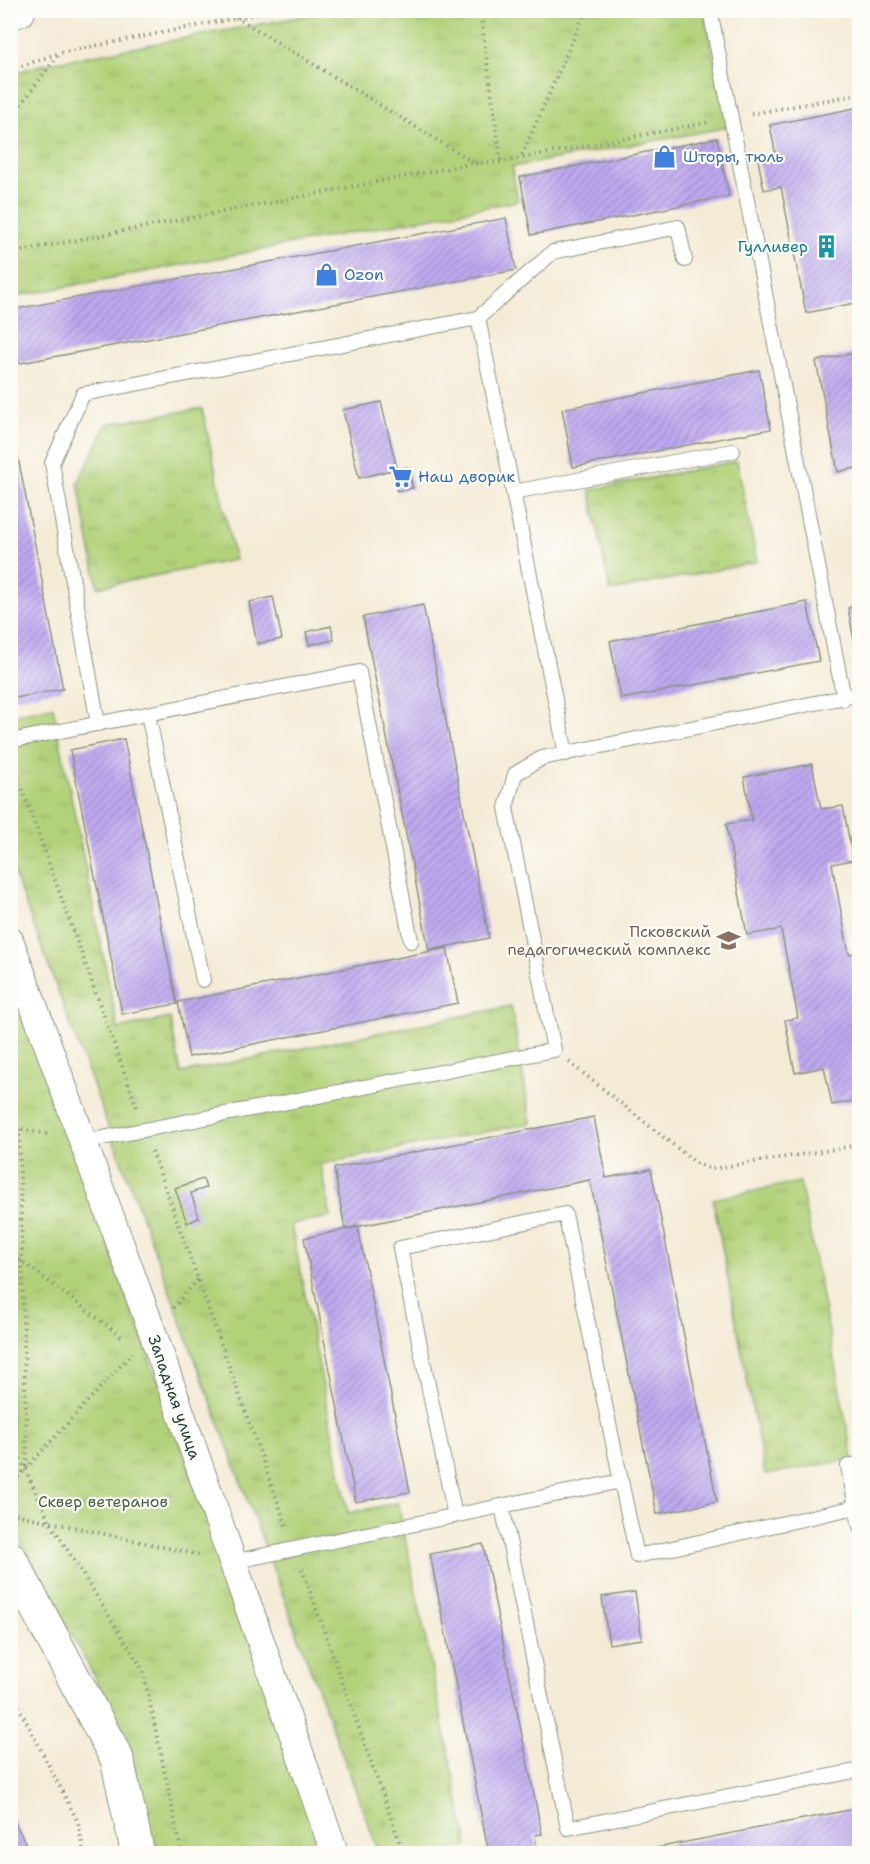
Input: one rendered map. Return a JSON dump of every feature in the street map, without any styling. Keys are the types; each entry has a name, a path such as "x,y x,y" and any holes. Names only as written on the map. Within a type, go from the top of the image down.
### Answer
{"street":[{"path":"10,13 19,10"},
{"name":"Западная улица","path":"10,941 82,1142 144,1339 232,1562 335,1854"},
{"path":"10,1558 117,1759 138,1854"}],"lane":[{"path":"710,10 844,699"},
{"path":"98,724 52,463 83,394 478,318 553,252 678,227 685,260"},
{"path":"478,318 566,754"},
{"path":"513,492 733,451"},
{"path":"10,741 359,672 411,941"},
{"path":"82,1142 554,1050 506,808 515,774 542,758 860,694"},
{"path":"148,714 203,980"},
{"path":"455,1516 400,1248 566,1214 637,1556 856,1507"},
{"path":"860,1464 848,1466 860,1526"},
{"path":"232,1562 621,1481"},
{"path":"502,1506 568,1828 860,1770"}],"path":[{"path":"10,70 59,53 277,10"},
{"path":"480,10 501,162"},
{"path":"522,156 586,10"},
{"path":"236,17 475,163"},
{"path":"10,119 59,53"},
{"path":"10,253 475,163 501,162 522,156 860,94"},
{"path":"10,756 404,1854"},
{"path":"554,1050 696,1163 711,1169 860,1145"},
{"path":"10,1127 82,1142"},
{"path":"19,1129 27,1469"},
{"path":"10,1252 144,1339 10,1486"},
{"path":"10,1437 50,1522 143,1670 182,1854"},
{"path":"10,1513 232,1562"},
{"path":"10,1690 78,1822 84,1854"}],"green space":[{"path":"331,11 704,11 729,127 512,167 518,201 11,297 11,74 40,65"},
{"path":"202,408 235,560 98,587 78,483 107,424"},
{"path":"737,461 757,562 610,591 590,490"},
{"path":"53,707 118,1029 170,1018 181,1073 511,1006 531,1123 321,1164 331,1217 291,1224 348,1513 398,1503 468,1846 449,1850 450,1853 379,1853 11,865 11,715"},
{"name":"Сквер ветеранов","path":"11,974 328,1853 151,1853 127,1737 11,1523"},
{"path":"800,1182 853,1459 765,1475 713,1199"}],"building":[{"name":"Гулливер","path":"860,107 860,302 806,313 781,187 764,190 758,160 776,157 770,125"},
{"path":"717,138 729,196 531,235 520,177"},
{"path":"506,218 516,270 10,365 10,310"},
{"path":"860,352 860,467 838,472 816,361"},
{"path":"759,370 771,429 573,467 562,409"},
{"path":"381,402 397,469 407,467 413,488 397,491 392,470 359,478 343,410"},
{"path":"10,416 63,689 10,699"},
{"path":"273,597 282,639 257,644 249,602"},
{"path":"807,602 819,661 621,699 610,641"},
{"path":"423,605 489,938 429,950 363,617"},
{"path":"860,606 860,661 858,661 848,608"},
{"path":"331,626 334,640 309,645 306,632"},
{"path":"124,739 177,1004 122,1014 70,750"},
{"path":"812,764 821,809 843,806 853,860 832,864 849,954 860,952 860,1100 832,1105 824,1067 795,1073 785,1020 798,1018 781,929 747,935 726,824 752,820 744,777"},
{"path":"447,948 458,1003 189,1057 178,1002"},
{"path":"594,1117 606,1178 651,1169 717,1502 657,1514 590,1180 345,1229 334,1168"},
{"path":"203,1179 206,1188 191,1193 199,1218 187,1223 175,1188"},
{"path":"358,1227 410,1492 356,1502 304,1238"},
{"path":"483,1544 542,1834 535,1835 538,1854 489,1854 430,1554"},
{"path":"635,1592 642,1639 609,1644 602,1597"},
{"path":"860,1808 860,1854 635,1854 635,1852"},
{"path":"10,1813 31,1854 10,1854"}],"place":[{"name":"Шторы, тюль","path":"665,156"},
{"name":"Гулливер","path":"826,246"},
{"name":"Ozon","path":"326,274"},
{"name":"Наш дворик","path":"400,476"},
{"name":"Псковский педагогический комплекс","path":"729,940"}]}
